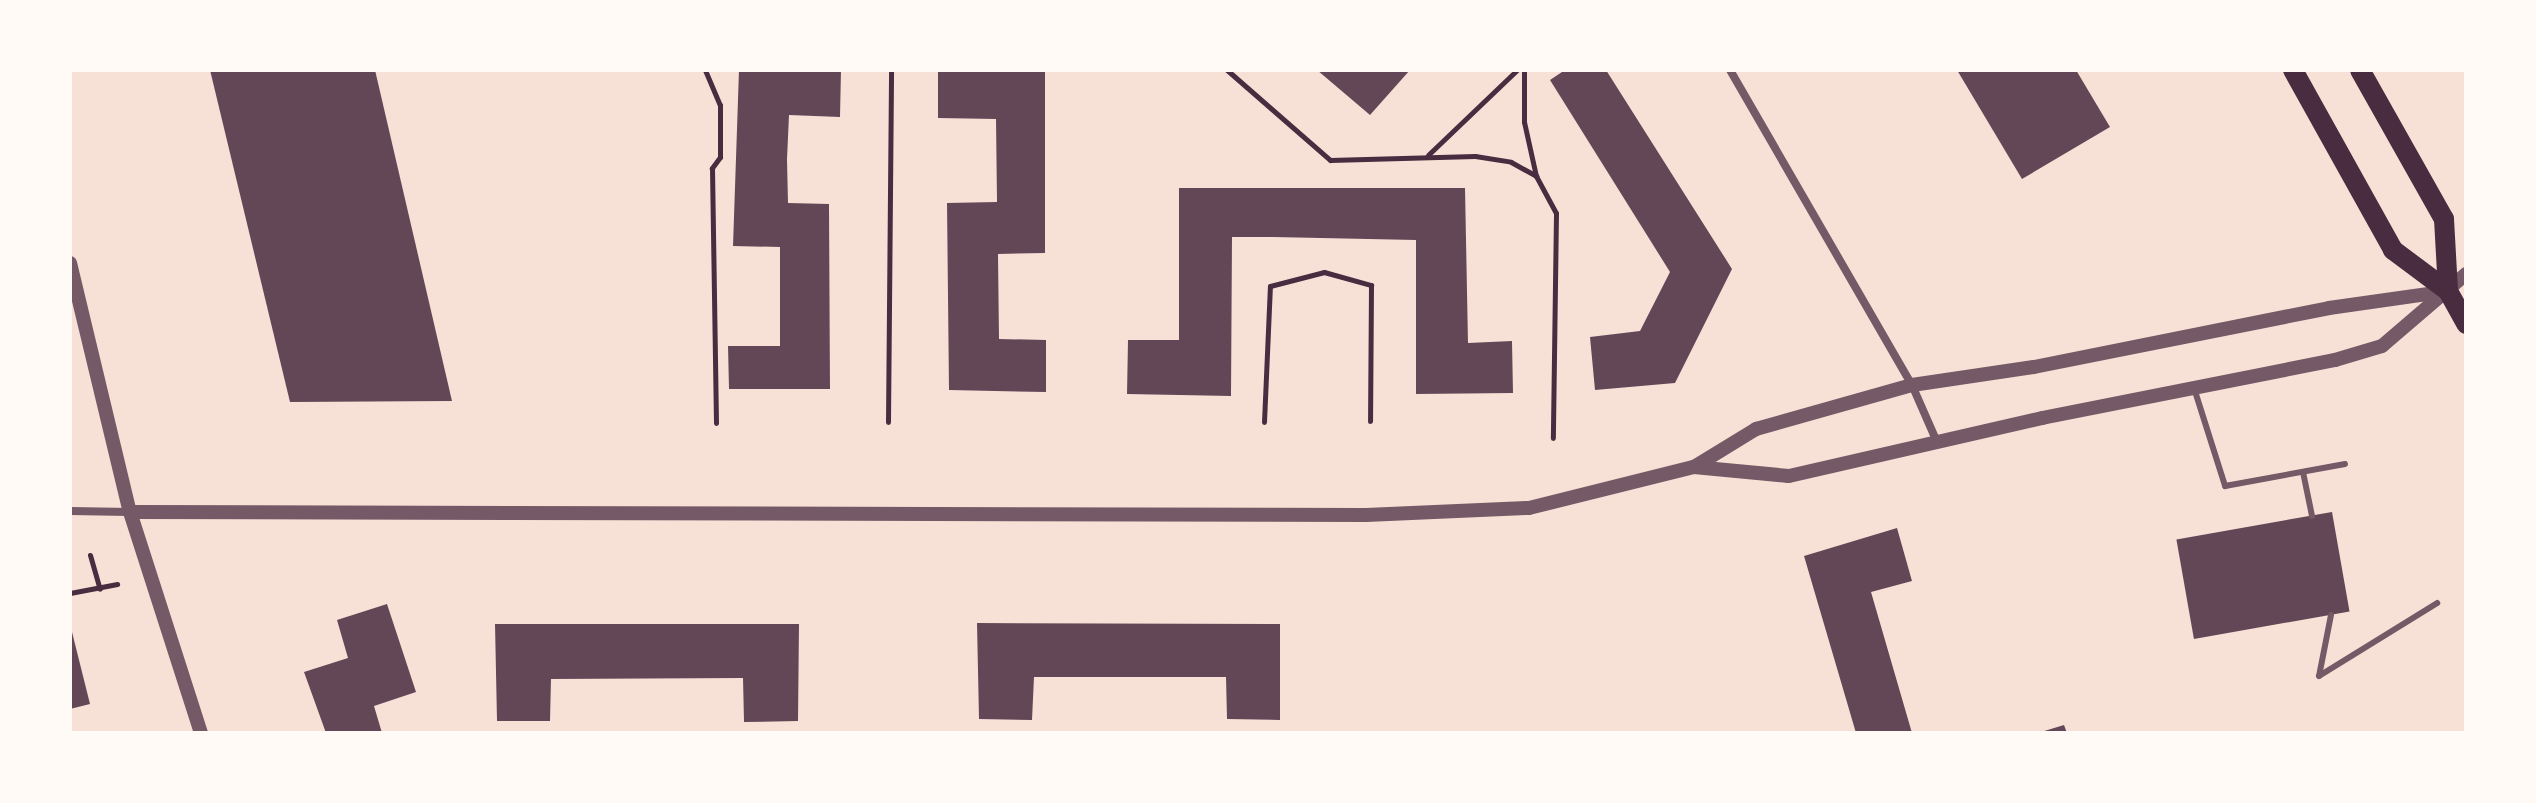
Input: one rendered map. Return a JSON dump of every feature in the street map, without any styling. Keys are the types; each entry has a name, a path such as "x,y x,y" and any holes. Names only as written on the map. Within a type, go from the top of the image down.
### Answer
{"main road":[{"path":"2293,70 2393,250 2448,291 2466,324"},
{"path":"2360,70 2444,219 2448,291"}],"street":[{"path":"1730,70 1912,385 1937,442"},
{"path":"70,263 130,512 201,733"},
{"path":"1694,467 1789,476 2382,346 2466,274"},
{"path":"70,511 1366,515 1529,508 1694,467 1756,429 1912,385 2034,367 2329,308 2448,291"}],"lane":[{"path":"2194,388 2225,486 2345,464"},
{"path":"2303,472 2312,516"},
{"path":"2331,615 2319,676 2437,603"}],"path":[{"path":"705,70 720,105 720,157 712,168 716,423"},
{"path":"888,422 891,70"},
{"path":"1227,70 1330,160 1428,156 1496,159 1536,176"},
{"path":"1428,156 1517,70"},
{"path":"1524,70 1524,122 1536,176 1556,213 1553,438"},
{"path":"1264,422 1270,286 1324,272 1371,285 1370,421"},
{"path":"90,555 100,589"},
{"path":"70,593 117,584"}],"building":[{"path":"210,70 375,70 452,401 290,402"},
{"path":"739,70 841,70 840,117 789,115 787,159 788,203 829,204 830,389 729,389 728,346 780,346 780,247 733,246"},
{"path":"938,70 1045,70 1045,253 998,254 999,339 1046,340 1046,392 949,390 947,203 997,202 996,119 938,118"},
{"path":"1317,70 1410,70 1370,115"},
{"path":"1565,70 1606,70 1732,269 1675,383 1595,390 1590,337 1640,331 1670,272 1550,80"},
{"path":"1957,70 2076,70 2110,127 2022,179"},
{"path":"1179,188 1465,188 1468,343 1512,341 1513,393 1416,394 1416,240 1232,237 1231,396 1127,394 1128,340 1179,340"},
{"path":"2332,512 2350,611 2194,639 2176,539"},
{"path":"1897,528 1912,581 1871,592 1912,733 1856,733 1804,556"},
{"path":"387,604 416,692 374,706 382,733 326,733 304,672 348,658 337,620"},
{"path":"977,623 1280,624 1280,720 1227,719 1226,677 1034,677 1032,720 979,719"},
{"path":"70,624 90,704 70,709"},
{"path":"495,624 799,624 798,721 744,722 743,678 551,679 550,721 497,721"},
{"path":"2064,725 2067,733 2041,733 2041,732"}]}
